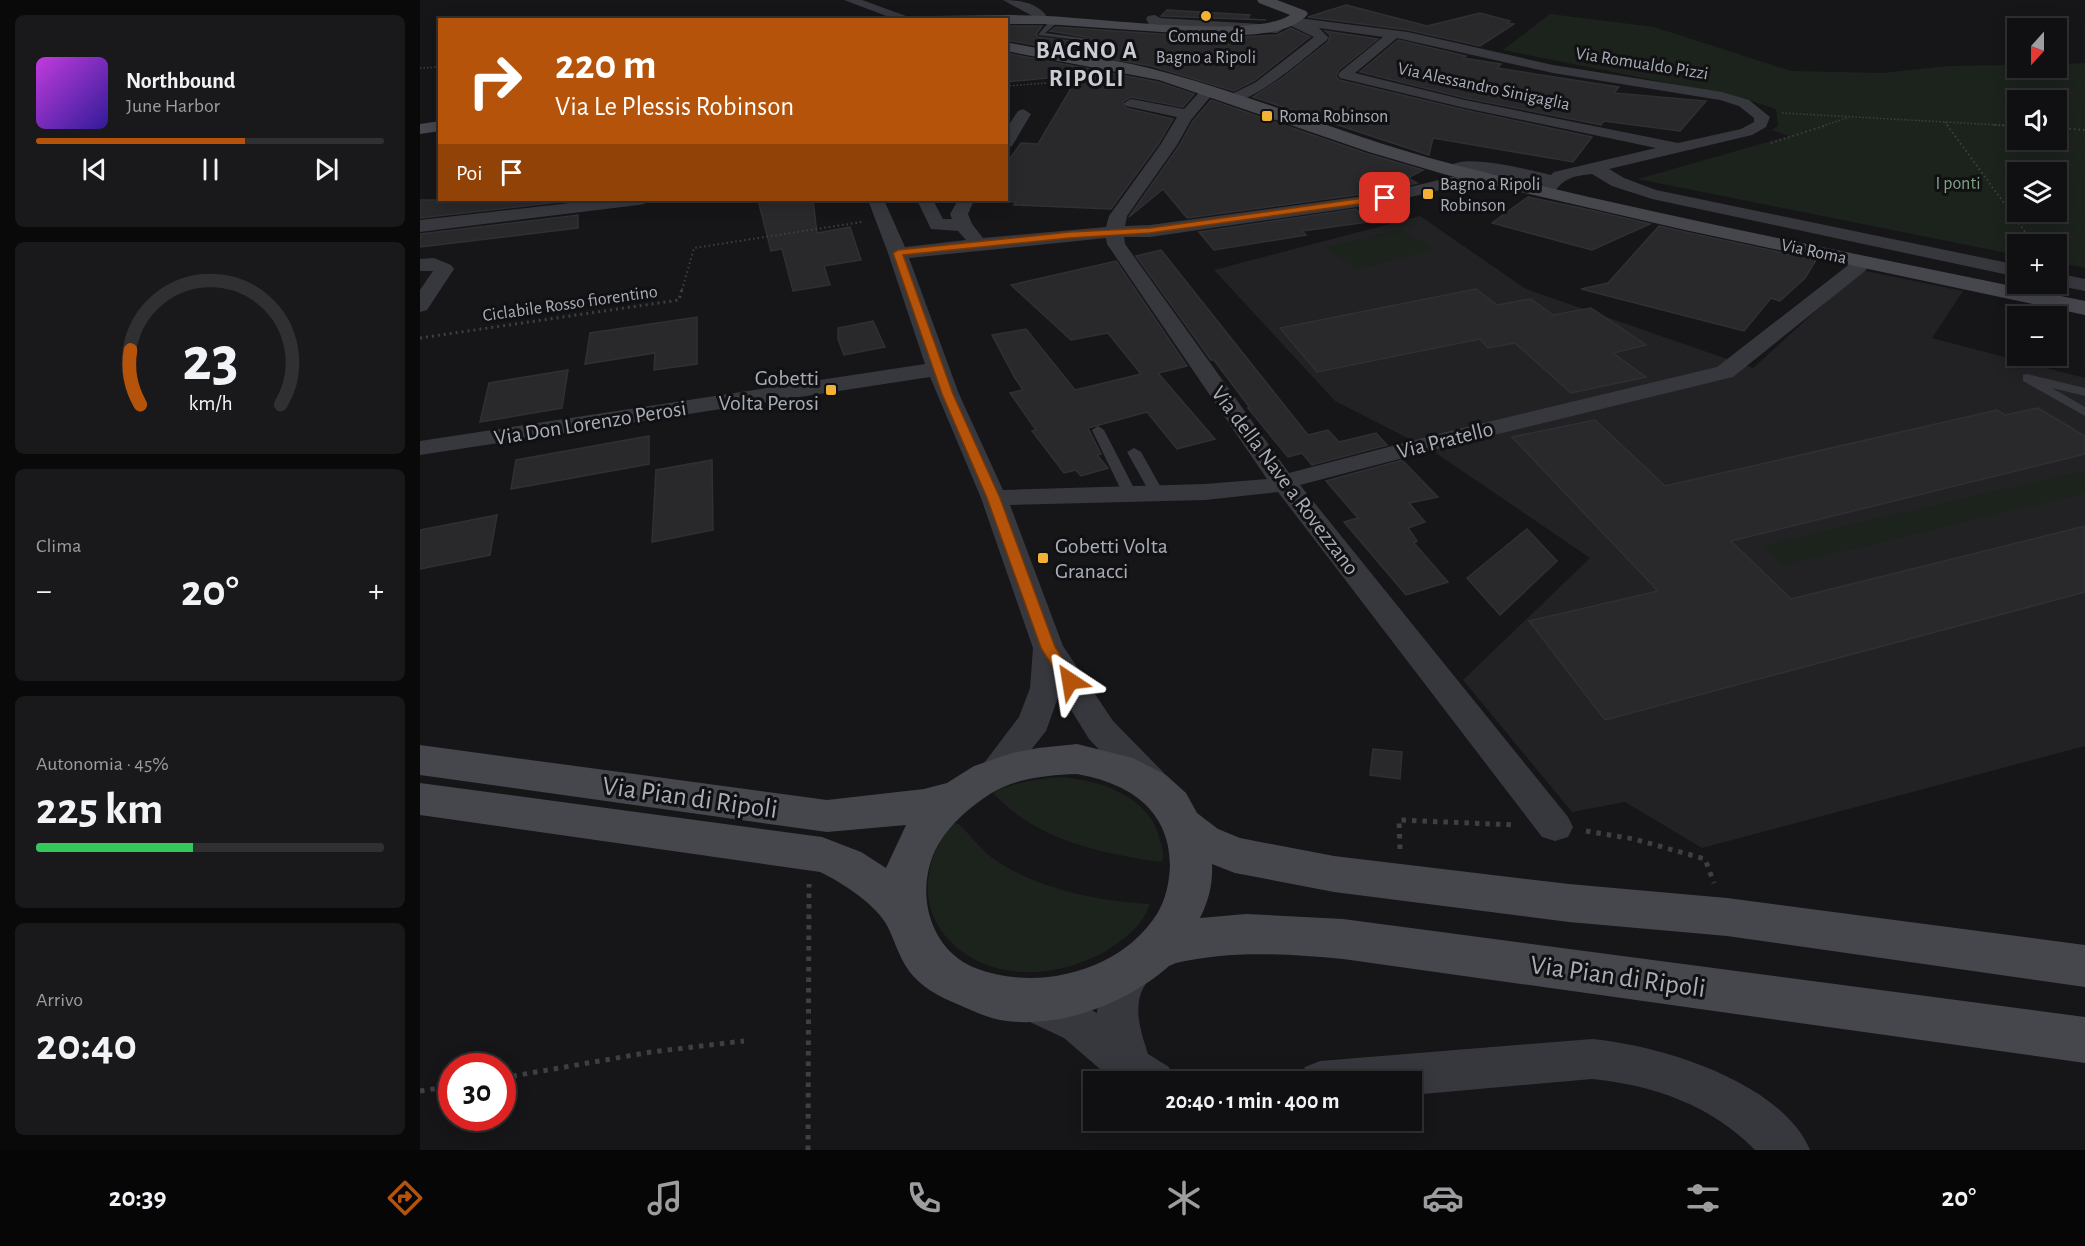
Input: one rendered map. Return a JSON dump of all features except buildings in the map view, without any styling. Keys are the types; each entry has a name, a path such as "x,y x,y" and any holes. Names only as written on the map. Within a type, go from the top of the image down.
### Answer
{"street":[{"path":"850,0 923,17 974,18"},
{"path":"1009,0 1034,10 1047,19"},
{"path":"1008,19 1033,21 1047,19 1204,30 1258,28 1291,21 1301,14 1264,0"},
{"path":"1152,19 1155,19 1153,21 1321,34"},
{"path":"1291,21 1301,28 1321,34"},
{"name":"Via Romualdo Pizzi","path":"1291,21 1394,34 1553,69 1722,96 1744,103 1758,112"},
{"path":"1154,44 1183,34 1204,30"},
{"path":"1235,98 1261,85 1321,39 1321,34"},
{"name":"Via Alessandro Sinigaglia","path":"1394,34 1345,75 1465,105 1653,141 1678,148"},
{"name":"Via Roma","path":"1008,46 1150,73 1235,98 1370,147 1477,176 1549,186"},
{"path":"1106,64 1133,53"},
{"path":"1028,68 1073,59"},
{"path":"1114,233 1118,216 1169,145 1187,114 1209,90"},
{"path":"1131,103 1187,114"},
{"path":"1549,186 1560,176 1752,130 1761,122 1758,112"},
{"path":"1008,140 1023,114"},
{"path":"420,129 438,126"},
{"name":"Via Roma","path":"1448,169 1479,166 1549,186 2085,308"},
{"name":"Via Roma","path":"1594,168 1618,182 1652,194 2007,269"},
{"path":"898,253 1161,229 1368,201 1477,176"},
{"path":"420,214 550,201"},
{"path":"420,226 629,201"},
{"path":"876,201 898,253 947,394 993,498 1048,648 1101,730 1173,809"},
{"path":"925,201 937,225 963,225"},
{"path":"965,201 959,211 963,225 979,244"},
{"name":"Via della Nave a Rovezzano","path":"1114,233 1116,244 1272,469 1555,827"},
{"path":"420,265 434,264 444,269 420,306"},
{"name":"Via Pratello","path":"993,498 1237,490 1265,487 1438,441 1725,372 1858,267"},
{"path":"2067,281 2085,285"},
{"name":"Via Don Lorenzo Perosi","path":"420,448 939,369"},
{"path":"976,785 1034,722 1046,688 1048,648"},
{"name":"Via Pian di Ripoli","path":"421,790 827,816 890,811 936,803 1026,764 1077,759 1124,770 1144,780 1203,841 1235,855 1334,874 1569,903 1727,917 2085,966"},
{"name":"Via Pian di Ripoli","path":"976,785 929,823 910,856 902,893 904,912 911,934 924,956 942,974 966,987 993,996 1023,1000 1057,998 1085,991 1124,973 1147,955 1170,931 1182,910 1190,888 1193,866 1191,845 1173,809"},
{"name":"Via Pian di Ripoli","path":"421,790 809,853 837,860 871,878 904,912"},
{"name":"Via Pian di Ripoli","path":"1147,955 1181,940 1225,935 1270,933 1343,939 2085,1040"},
{"path":"1141,1071 1116,1011 1125,984 1147,955"},
{"path":"1023,1000 1072,1020 1138,1071"},
{"path":"1422,1073 1592,1059 1620,1060 1668,1072 1717,1095 1766,1129 1787,1150"}],"lane":[{"path":"1047,19 1049,25 1040,34 1088,39"},
{"path":"2085,392 2027,378 2085,412"},
{"path":"1098,430 1130,494"},
{"path":"1134,452 1157,493"}],"path":[{"path":"420,68 438,67"},
{"path":"1008,86 1077,81"},
{"path":"1758,112 2007,125"},
{"path":"1761,146 1847,118"},
{"path":"1944,121 2027,234"},
{"path":"2067,129 2084,130 2085,135"},
{"name":"Ciclabile Rosso fiorentino","path":"420,338 679,300 694,248 864,222"},
{"path":"808,1150 809,853"},
{"path":"516,1076 651,1053 744,1041"},
{"path":"420,1091 438,1088"}],"shaded area":[{"path":"1420,216 1526,289 1753,368 1861,270 1963,291 1932,338 2007,358 2007,366 2039,366 2085,378 2085,746 1702,848 1625,802 1572,812 1463,680 1590,558 1433,451 1335,401 1214,270"}],"green space":[{"name":"I ponti","path":"1550,14 1654,27 1791,71 1883,73 1948,66 2007,65 2007,78 2067,78 2067,64 2085,63 2085,268 2067,264 2067,234 2007,234 2007,253 1638,179 1789,136 1772,130 1778,126 1776,109 1743,98 1503,50"},
{"path":"1400,229 1434,249 1357,269 1325,248"},
{"path":"2085,470 2085,493 1785,565 1764,545"},
{"path":"1061,777 1092,782 1121,793 1134,801 1146,812 1154,825 1163,852 1161,862 1093,849 1050,834 1011,810 994,794 994,792 1018,783"},
{"path":"954,823 959,824 984,851 1000,863 1040,883 1085,896 1150,904 1139,924 1120,941 1098,955 1073,965 1047,971 1021,972 995,968 972,958 951,942 940,929 932,914 928,897 931,864 940,842"}],"place":[{"name":"Comune di Bagno a Ripoli","path":"1206,16"},
{"name":"Roma Robinson","path":"1267,116"},
{"name":"Bagno a Ripoli Robinson","path":"1428,194"},
{"name":"Gobetti Volta Perosi","path":"831,390"},
{"name":"Gobetti Volta Granacci","path":"1043,558"}],"district":[{"name":"BAGNO A RIPOLI","path":"1087,64"}],"route":[{"path":"1070,681 1048,648 993,498 947,394 898,253 1090,233 1150,231 1385,198"}]}
